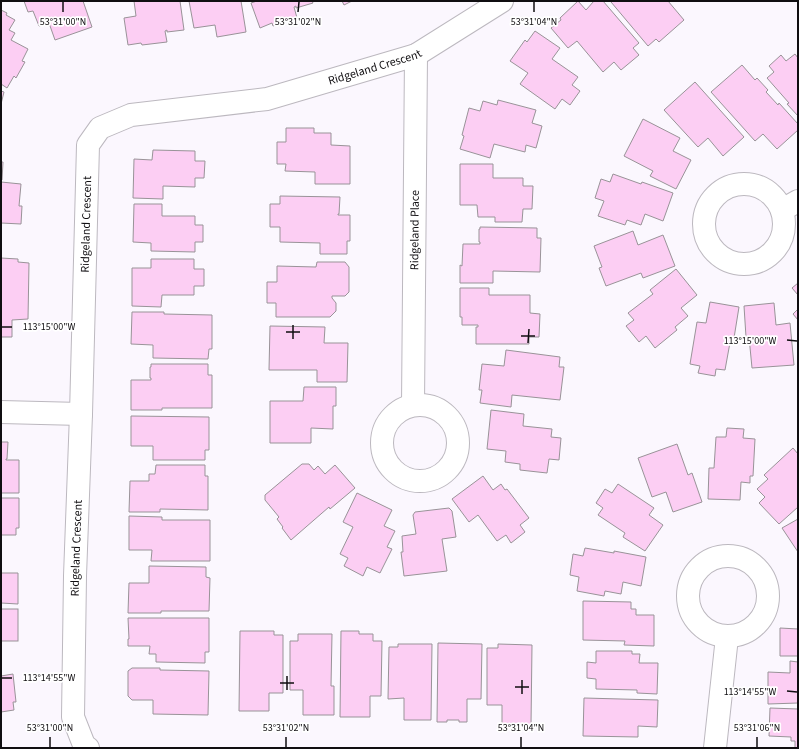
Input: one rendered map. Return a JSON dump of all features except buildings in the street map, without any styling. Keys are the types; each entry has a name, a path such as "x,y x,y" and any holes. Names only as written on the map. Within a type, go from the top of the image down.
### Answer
{"street":[{"name":"Ridgeland Crescent","path":"88,748 84,745 73,717 75,576 82,414 88,145 100,128 131,115 267,99 416,55 502,1"},
{"name":"Ridgeland Place","path":"413,405 416,55"},
{"path":"1,412 82,414"},
{"path":"715,748 727,637"}]}
